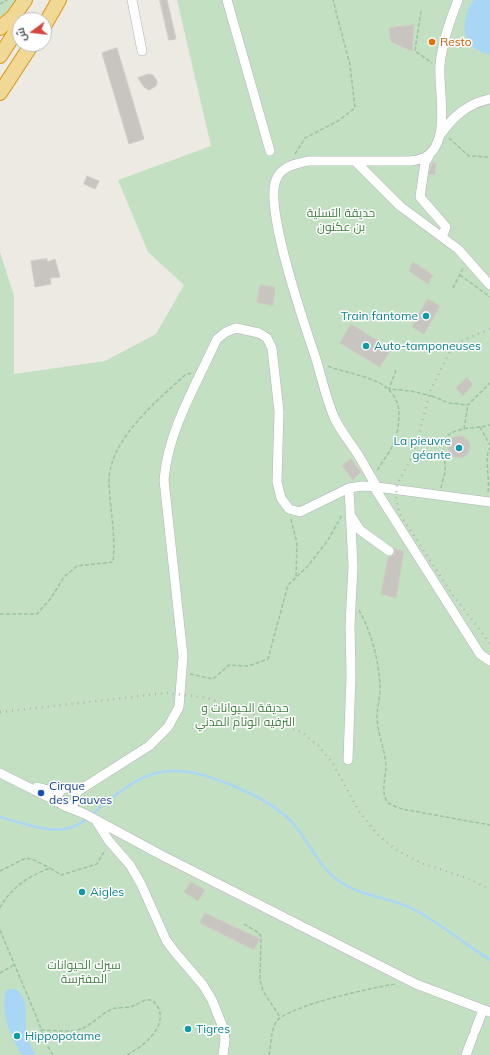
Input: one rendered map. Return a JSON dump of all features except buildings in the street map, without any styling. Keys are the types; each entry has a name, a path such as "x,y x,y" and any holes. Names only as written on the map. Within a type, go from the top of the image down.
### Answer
{"highway":[{"path":"0,28 14,17 25,0"},
{"path":"28,12 35,0"},
{"path":"52,12 59,0"},
{"path":"0,56 12,37"},
{"path":"0,93 27,52"}],"street":[{"path":"132,0 142,51"},
{"path":"227,0 270,151"},
{"path":"441,135 443,102 440,69 442,48 458,0"},
{"path":"442,236 446,227 420,197 425,163 441,135 460,111 475,102 490,99"},
{"path":"460,111 476,109"},
{"path":"428,156 410,161 308,161 288,166 282,171 276,180 274,202 287,268 317,362 325,396 335,419 480,654 490,661"},
{"path":"356,162 400,206 458,249 490,285"},
{"path":"276,180 281,189"},
{"path":"63,804 71,805 74,801 75,794 149,746 168,728 179,707 183,673 183,656 164,480 166,460 173,437 203,370 218,339 226,332 236,328 259,333 266,338 272,348 279,412 277,482 281,498 289,509 300,512 349,488 362,486 488,502"},
{"path":"348,760 352,566 349,488"},
{"path":"350,514 360,530 389,551"},
{"path":"0,773 85,814 413,983 487,1011 474,1034 466,1055"},
{"path":"24,784 48,790 68,788 75,794"},
{"path":"62,789 58,796 63,804"},
{"path":"96,821 109,841 130,864 174,951 199,980 212,1000 224,1030 225,1040 223,1055"}],"path":[{"path":"0,4 7,0"},
{"path":"288,166 305,138 338,121 355,108 350,65 333,0"},
{"path":"421,11 415,51 440,69"},
{"path":"441,135 469,156 490,157"},
{"path":"453,288 467,259"},
{"path":"460,275 490,297"},
{"path":"317,362 360,376 389,389 411,391 432,396 448,403 468,405"},
{"path":"0,614 37,614 51,598 64,577 77,566 114,562 115,549 109,481 112,460 119,447 150,407 186,374 203,370"},
{"path":"389,389 396,370"},
{"path":"464,430 468,405 490,383"},
{"path":"376,487 376,474 395,442 398,427 398,402 389,389"},
{"path":"438,496 445,467 442,452 443,443 448,436 458,430 490,425"},
{"path":"480,427 490,445"},
{"path":"488,502 490,485 488,454 490,448"},
{"path":"183,673 213,678 229,665 248,666 268,659 288,585 308,566 328,540 349,501"},
{"path":"289,509 297,544 296,577"},
{"path":"351,597 362,616 377,661 380,688 377,717 380,743 386,767 386,800 390,804 402,809 490,825"},
{"path":"0,871 26,858 34,860 50,868 61,876 97,864 109,841"},
{"path":"0,908 15,888 26,880 50,868"},
{"path":"244,924 259,933 261,937 260,980 262,990 280,1017"},
{"path":"0,930 44,1040 53,1055"},
{"path":"0,973 14,966"},
{"path":"269,1055 273,1029 280,1017 286,1014 333,998 383,986 413,983"},
{"path":"41,1030 71,1031 81,1029 113,1009 133,1006 150,1000 157,1005 159,1010 160,1018 158,1028 150,1039 127,1055"}],"green space":[{"path":"0,0 16,0 6,13 0,17"},
{"name":"حديقة الحيوانات و الترفيه الوئام المدني","path":"177,0 490,0 490,1055 0,1055 0,252 14,296 14,374 105,361 156,334 184,285 148,252 118,180 211,146"}],"water":[{"path":"474,0 490,0 490,55 472,47 468,43 466,37 466,17"},
{"path":"16,989 25,1001 26,1027 29,1041 35,1055 22,1055 7,1024 4,1006 6,990"}],"waterway":[{"path":"0,817 41,828 58,830 65,829 82,822 127,787 151,774 169,771 182,771 198,774 233,786 266,802 280,811 296,827 325,868 339,881 367,894 396,902 415,910 434,921 490,960"}],"railway":[{"path":"490,329 452,347 430,391 418,439 409,463 397,484 396,500 400,514 452,594 490,643"},
{"path":"0,712 167,693 208,698 301,732 319,746 333,764 359,811 377,834 395,849 421,863 464,877 490,889"}],"place":[{"name":"Resto","path":"432,42"},
{"name":"Train fantome","path":"426,316"},
{"name":"Auto-tamponeuses","path":"366,346"},
{"name":"La pieuvre géante","path":"459,448"},
{"name":"Cirque des Pauves","path":"41,793"},
{"name":"Aigles","path":"82,892"},
{"name":"Tigres","path":"188,1029"},
{"name":"Hippopotame","path":"17,1036"}],"park label":[{"name":"حديقة التسلية بن عكنون","path":"341,220"},
{"name":"سيرك الحيوانات المفترسة","path":"84,972"}]}
